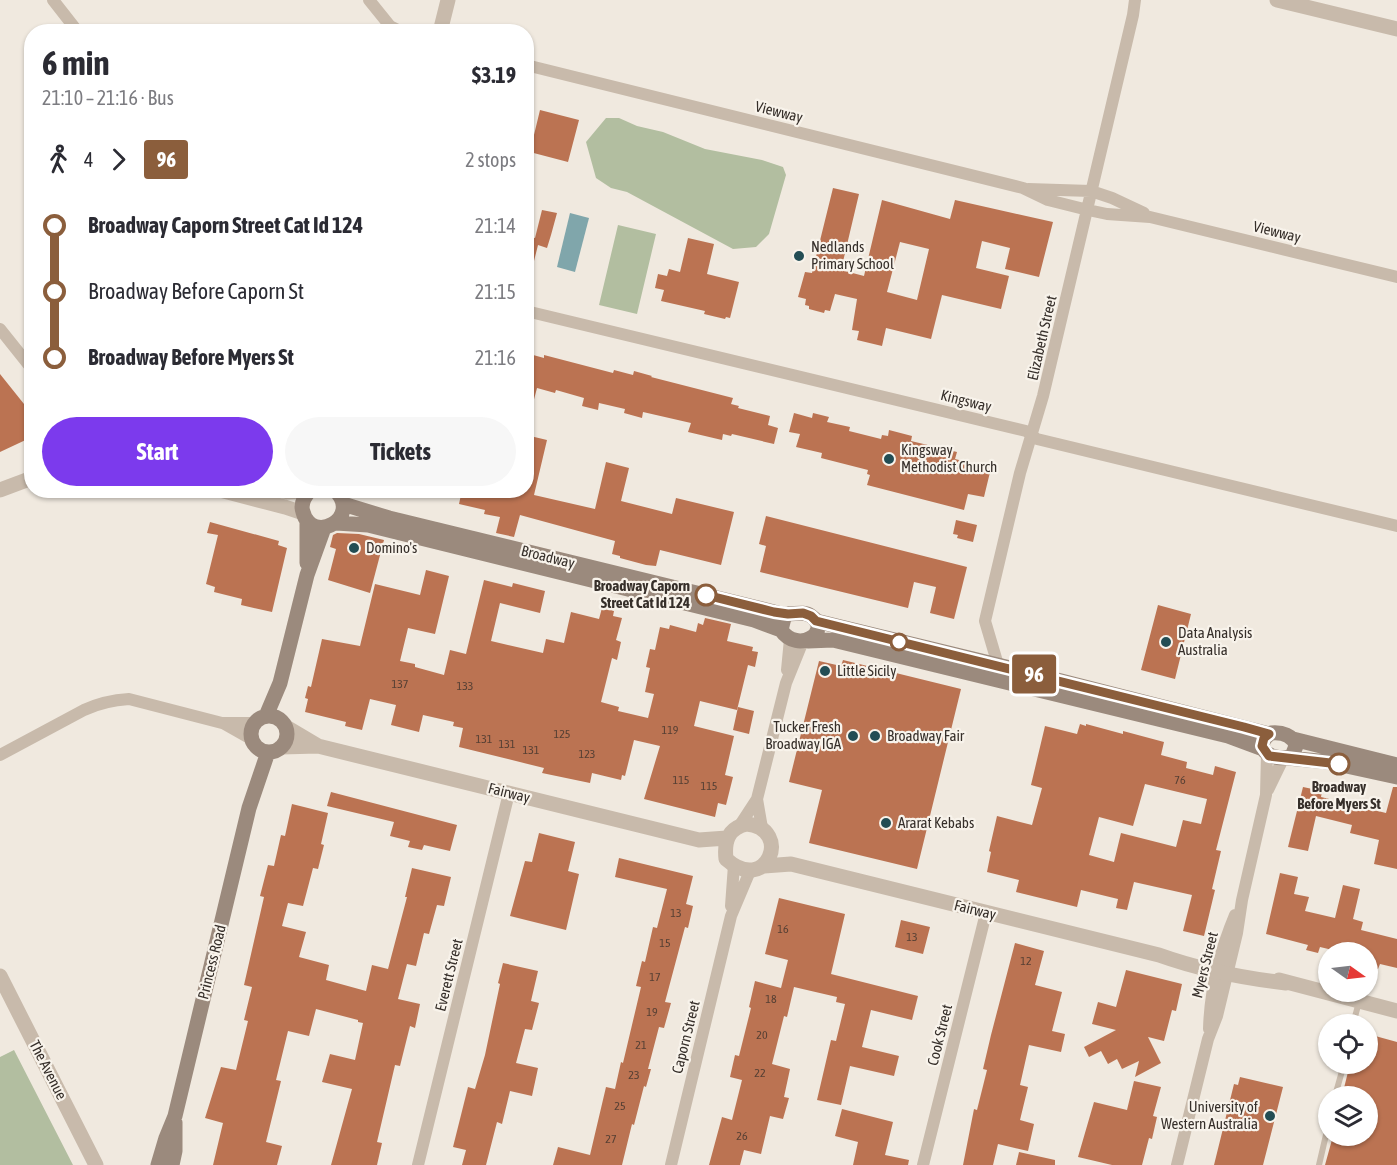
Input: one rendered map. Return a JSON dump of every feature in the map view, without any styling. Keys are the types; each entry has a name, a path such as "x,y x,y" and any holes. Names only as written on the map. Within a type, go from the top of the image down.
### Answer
{"main road":[{"path":"305,498 303,501 307,575"},
{"path":"271,721 287,738 265,747 251,734 271,721 307,575 330,525 343,512 339,498"},
{"name":"Broadway","path":"341,498 389,518 788,614 803,613 816,621"},
{"path":"305,517 317,527 330,525"},
{"name":"Broadway","path":"330,525 368,525 754,620 795,638 833,640 1266,746"},
{"path":"788,614 784,618 795,638 813,639 817,631 816,621 998,665 1266,746 1286,758 1328,762 1397,777"},
{"path":"1266,746 1276,733 1397,765"},
{"path":"1286,758 1295,751 1293,739"},
{"name":"Princess Road","path":"158,1165 165,1138 175,1116 265,747"},
{"name":"Princess Road","path":"172,1165 175,1151 175,1116"}],"street":[{"path":"53,0 72,24"},
{"path":"369,0 388,24"},
{"path":"442,24 448,0"},
{"name":"Elizabeth Street","path":"998,665 985,621 986,615 1020,473 1043,396 1135,0"},
{"name":"Elizabeth Street","path":"1133,15 1142,0"},
{"path":"1277,0 1397,29"},
{"name":"Viewway","path":"534,67 1023,188 1091,191 1112,198 1150,217"},
{"name":"Viewway","path":"1023,188 1048,200 1088,210 1107,214 1150,217 1397,277"},
{"name":"Kingsway","path":"534,313 1026,431 1037,439 1397,526"},
{"path":"0,329 24,359"},
{"path":"0,479 24,471"},
{"path":"0,490 24,481"},
{"path":"251,498 285,507 305,517"},
{"path":"740,825 757,799 795,638"},
{"path":"0,755 94,705 129,699 222,723 265,747"},
{"path":"222,723 271,721"},
{"name":"Fairway","path":"271,721 318,746 699,840 727,838"},
{"name":"Fairway","path":"265,747 318,746"},
{"name":"Myers Street","path":"1177,1165 1208,1039 1217,1016 1223,969 1242,900 1266,795 1266,746"},
{"name":"Myers Street","path":"1266,795 1286,758"},
{"name":"Everett Street","path":"418,1165 509,793"},
{"path":"757,799 762,828"},
{"path":"747,824 762,828 767,833 772,846 771,853 757,868 743,870 730,862 727,838 733,829 740,825 747,824"},
{"name":"Fairway","path":"699,840 730,862"},
{"name":"Fairway","path":"772,846 791,864"},
{"name":"Caporn Street","path":"671,1165 731,916 730,862"},
{"name":"Fairway","path":"757,868 791,864 1159,956 1188,966 1223,969 1318,991"},
{"name":"Caporn Street","path":"731,916 757,868"},
{"name":"Cook Street","path":"923,1165 986,912"},
{"name":"The Avenue","path":"0,976 96,1165"},
{"name":"Fairway","path":"1363,1002 1397,1011"}],"lane":[{"path":"1318,1165 1323,1146"}],"green space":[{"path":"606,118 619,118 705,149 762,160 783,167 786,175 769,234 756,247 733,249 627,192 611,188 596,178 586,142"},
{"path":"618,225 656,234 637,314 599,305"},
{"path":"14,1050 73,1165 0,1165 0,1057"}],"water":[{"path":"570,213 589,218 575,272 557,267"}],"building":[{"path":"540,110 579,120 568,162 534,153 534,135"},
{"path":"833,188 859,194 841,270 864,276 882,200 950,219 955,200 1053,222 1039,277 1005,269 1010,248 982,241 976,268 1009,276 1001,309 942,295 931,339 886,328 882,346 857,340 859,331 852,330 857,299 835,294 830,311 825,310 824,313 809,309 809,306 805,305 806,299 798,297 805,272 812,273","holes":["900,242 929,249 917,300 887,292"]},
{"path":"542,210 557,213 547,248 538,245 534,261 535,238"},
{"path":"688,238 714,244 707,274 739,282 730,318 704,314 705,311 661,301 664,290 655,288 658,274 667,276 669,269 680,272"},
{"path":"534,355 544,358 544,355 613,373 614,370 633,375 634,371 733,398 731,404 770,416 768,425 778,428 774,444 732,434 731,436 723,434 722,440 688,432 691,423 643,412 642,418 624,413 625,409 599,403 598,410 582,406 584,398 556,390 555,393 537,388 534,400"},
{"path":"0,374 24,404 24,441 0,452"},
{"path":"794,413 812,418 813,413 829,417 827,422 850,427 849,431 881,439 882,435 888,436 889,430 912,436 911,441 957,452 955,459 991,468 984,497 968,494 964,510 867,485 870,475 867,474 868,470 821,458 822,453 796,447 800,434 789,432"},
{"path":"534,437 547,440 534,495"},
{"path":"606,462 629,468 621,501 672,514 676,498 734,512 721,565 660,550 656,566 612,554 615,541 520,515 514,537 496,533 500,517 484,514 485,510 459,504 460,498 534,498 534,495 595,509"},
{"path":"766,516 967,567 954,619 930,613 936,587 914,582 908,608 760,572 766,546 759,544"},
{"path":"956,520 977,525 973,542 957,538 958,535 953,534"},
{"path":"210,522 279,541 278,545 287,548 272,612 241,605 242,599 214,592 215,587 206,584 218,535 207,533"},
{"path":"337,533 359,534 384,540 370,593 328,580 336,549 330,547 333,535"},
{"path":"426,570 449,576 435,634 408,628 400,661 444,675 450,650 466,654 484,580 512,587 513,583 545,591 540,613 500,603 491,641 543,653 546,639 564,643 571,612 599,619 602,608 614,611 613,616 622,618 616,640 621,642 617,660 612,658 601,702 619,707 618,711 648,718 654,694 645,692 650,668 646,667 650,649 655,650 660,627 669,629 670,625 696,632 698,623 703,625 705,618 731,624 727,641 753,647 752,651 758,652 755,667 748,665 737,710 700,701 694,726 734,736 725,775 733,777 726,805 718,803 715,817 644,799 660,746 634,740 625,776 622,775 621,780 592,773 590,783 542,773 544,768 459,747 463,728 453,726 454,722 423,715 419,732 391,725 396,705 370,699 362,730 345,726 346,722 305,712 308,699 305,698 308,686 311,687 322,639 360,646 375,584 420,595"},
{"name":"Data Analysis Australia","path":"1158,605 1191,614 1175,679 1141,670"},
{"name":"Broadway Fair","path":"843,660 961,689 917,869 809,843 822,790 789,782 819,661 841,666"},
{"path":"738,707 754,711 749,734 733,730"},
{"path":"1080,724 1123,734 1123,731 1164,742 1161,755 1187,762 1186,768 1213,775 1215,766 1236,772 1216,850 1221,851 1204,936 1183,931 1192,895 1134,882 1127,910 1116,908 1118,899 1081,890 1077,907 1016,892 1019,880 987,872 997,816 1032,825 1042,788 1031,785 1045,726 1077,734","holes":["1145,784 1207,799 1201,824 1183,820 1176,847 1121,833 1114,862 1089,855 1099,817 1133,826"]},
{"path":"1303,787 1322,791 1321,797 1386,813 1393,787 1397,787 1397,869 1374,864 1379,840 1350,833 1352,825 1316,816 1308,851 1288,847"},
{"path":"331,792 457,825 450,851 424,845 422,850 408,847 410,841 390,836 394,822 327,806"},
{"path":"292,804 328,813 318,869 313,868 303,906 288,903 282,926 306,932 299,957 329,965 326,980 366,991 372,965 388,969 407,897 405,897 412,868 451,877 444,906 437,905 429,934 424,933 416,966 407,964 398,999 420,1004 415,1028 410,1026 400,1066 395,1065 377,1142 382,1143 377,1165 331,1165 352,1089 322,1082 330,1054 355,1060 363,1023 316,1009 309,1036 288,1031 276,1080 281,1081 266,1142 282,1146 277,1165 213,1165 223,1123 205,1118 221,1067 236,1070 248,1021 244,1020 252,987 244,985 264,897 260,896 268,865 274,866 281,835 285,836"},
{"path":"539,833 575,842 568,871 579,874 566,930 510,916 525,861 532,862"},
{"path":"619,858 693,876 686,904 693,906 665,1002 671,1003 664,1028 659,1027 648,1069 651,1069 634,1125 632,1124 622,1165 553,1165 558,1147 590,1155 606,1087 615,1089 621,1062 623,1063 641,987 636,986 642,961 645,962 653,927 657,928 667,889 615,877"},
{"path":"1280,873 1298,877 1294,894 1309,897 1305,911 1335,918 1343,885 1360,889 1353,919 1363,922 1361,930 1397,939 1397,968 1380,964 1378,969 1378,942 1318,942 1318,953 1306,950 1308,945 1266,934"},
{"path":"779,898 845,914 831,974 918,996 912,1020 871,1010 862,1047 899,1056 894,1076 850,1066 841,1105 817,1100 831,1040 836,1041 845,1004 836,1002 837,997 794,987 772,1064 790,1069 784,1097 789,1098 783,1119 770,1116 761,1154 744,1150 740,1165 709,1165 722,1117 732,1120 742,1080 730,1077 735,1055 739,1056 755,981 781,988 788,960 765,954"},
{"path":"901,920 930,927 923,954 895,947"},
{"path":"1015,943 1044,951 1035,985 1062,992 1052,1031 1065,1034 1061,1052 1029,1045 1020,1085 1028,1087 1020,1120 1034,1124 1028,1151 998,1144 993,1165 963,1165 974,1109 977,1110 987,1070 983,1069"},
{"path":"503,963 538,971 531,1001 539,1003 532,1030 525,1029 516,1063 538,1068 532,1096 510,1091 502,1124 497,1122 486,1165 462,1165 466,1150 453,1147 468,1087 475,1089 485,1055"},
{"path":"1126,970 1182,984 1176,1011 1172,1010 1164,1041 1148,1037 1161,1063 1135,1077 1139,1061 1122,1069 1117,1059 1108,1064 1101,1051 1089,1057 1084,1047 1116,1030 1092,1024 1098,1002 1116,1007"},
{"path":"1378,1037 1397,1042 1397,1165 1325,1165 1330,1146 1378,1146 1378,1086 1344,1086 1348,1074 1378,1074"},
{"path":"1240,1077 1283,1087 1263,1165 1214,1165 1234,1084 1238,1085"},
{"path":"1134,1081 1161,1087 1153,1116 1157,1117 1152,1139 1149,1138 1142,1165 1112,1165 1078,1157 1094,1102 1127,1110"},
{"path":"842,1109 893,1122 885,1155 909,1160 908,1165 853,1165 858,1142 835,1136"},
{"path":"1019,1152 1055,1160 1055,1165 1016,1165"}],"bus line":[{"name":"96","path":"706,595 774,612 803,613 816,621 901,643 1244,727 1269,734 1264,738 1262,746 1269,756 1339,764"}],"place":[{"name":"Nedlands Primary School","path":"799,256"},
{"name":"Kingsway Methodist Church","path":"889,459"},
{"name":"Domino's","path":"354,548"},
{"name":"Broadway Caporn Street Cat Id 124","path":"706,595"},
{"name":"Data Analysis Australia","path":"1166,642"},
{"name":"Little Sicily","path":"825,671"},
{"name":"Tucker Fresh Broadway IGA","path":"853,736"},
{"name":"Broadway Fair","path":"875,736"},
{"name":"Broadway Before Myers St","path":"1339,764"},
{"name":"Ararat Kebabs","path":"886,823"},
{"name":"University of Western Australia","path":"1270,1116"}]}
